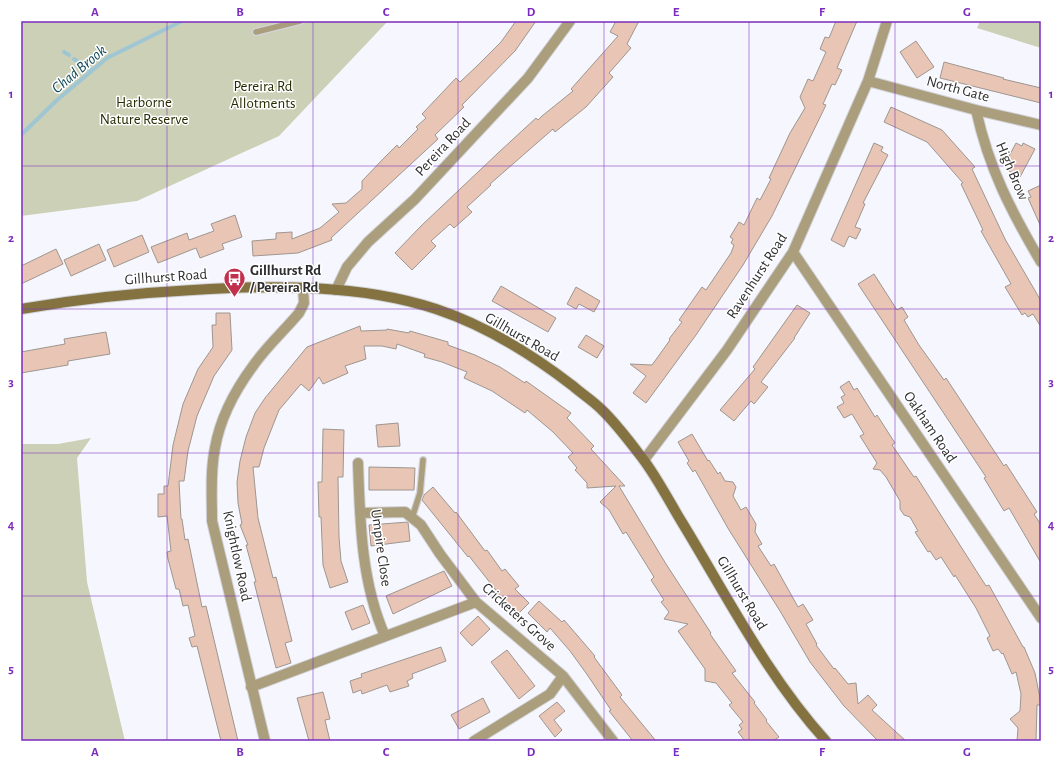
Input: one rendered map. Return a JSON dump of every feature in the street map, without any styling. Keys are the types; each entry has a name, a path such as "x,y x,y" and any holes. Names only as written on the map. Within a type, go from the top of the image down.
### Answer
{"street":[{"name":"Pereira Road","path":"336,290 347,267 368,242 415,199 528,78 570,21"},
{"name":"Ravenhurst Road","path":"644,460 727,350 793,252 868,81 887,21"},
{"name":"North Gate","path":"868,81 976,110 1041,125"},
{"name":"High Brow","path":"976,110 983,141 998,184 1041,262"},
{"name":"Oakham Road","path":"793,252 1041,618"},
{"name":"Gillhurst Road","path":"21,309 65,301 139,293 258,287 336,290 388,298 436,309 481,329 525,352 600,408 644,460 764,659 800,710 826,741"},
{"name":"Knightlow Road","path":"265,741 212,521 212,484 215,448 223,420 234,395 253,365 299,313 304,303 303,288"},
{"name":"Umpire Close","path":"358,463 361,532 368,580 379,623 385,636"},
{"name":"Cricketers Grove","path":"360,513 405,512 422,526 440,554 476,602 563,676 613,741"},
{"path":"251,687 476,602"},
{"path":"474,741 550,694 563,676"}],"lane":[{"path":"256,32 300,21"},
{"path":"412,518 420,493 423,460"}],"green space":[{"name":"Harborne Nature Reserve","path":"21,21 303,21 304,23 309,21 388,21 279,136 137,201 21,216"},
{"path":"980,21 1041,21 1041,48 977,28"},
{"path":"91,438 77,458 87,582 125,741 21,741 21,444 58,444"}],"building":[{"path":"516,21 536,21 515,51 462,105 464,107 435,135 438,139 331,238 332,240 298,253 253,256 252,241 276,239 276,233 292,232 292,239 320,228 339,212 332,204 346,203 362,189 362,181 397,145 399,148 418,129 416,127 426,118 422,114 456,78 460,82 478,65 501,42"},
{"path":"616,21 639,21 627,44 631,48 609,73 613,77 586,107 555,132 553,129 490,184 491,185 467,207 472,212 454,228 450,224 431,241 436,246 412,270 395,253 421,226 536,118 538,120 573,91 571,89 618,36 610,32"},
{"path":"836,21 857,21 837,68 842,70 835,85 832,84 823,104 826,105 772,216 743,265 696,335 646,403 633,393 646,376 630,364 652,365 682,322 679,320 702,287 706,290 731,253 734,245 731,243 733,239 730,237 739,222 744,225 757,198 760,200 771,179 769,178 790,133 805,108 800,97 808,79 813,81 826,52 820,49 825,37 829,38"},
{"path":"916,41 934,67 917,78 900,52"},
{"path":"944,62 1041,88 1041,103 940,78"},
{"path":"891,107 942,130 975,167 972,169 1005,239 1041,301 1041,327 1033,314 1028,317 1025,313 1022,315 1005,287 1011,284 981,231 983,230 961,184 963,183 927,142 884,122"},
{"path":"874,143 883,147 881,151 888,155 863,203 865,204 855,227 861,229 856,239 849,236 844,247 831,240"},
{"path":"1016,143 1022,146 1023,143 1035,149 1020,177 1009,171 1013,163 1007,160"},
{"path":"1041,185 1041,227 1028,198 1031,197 1028,191"},
{"path":"235,215 242,237 222,244 224,249 200,258 196,248 158,263 151,247 187,233 189,240 214,231 211,224"},
{"path":"142,235 149,252 114,267 107,250"},
{"path":"99,244 106,260 71,276 64,260"},
{"path":"56,249 63,264 21,284 21,266"},
{"path":"874,274 897,310 902,307 908,317 904,320 919,345 944,380 946,378 1004,466 1006,464 1037,512 1034,514 1041,525 1041,563 1009,508 1004,511 984,478 986,477 858,284"},
{"path":"501,286 556,318 548,332 492,301"},
{"path":"576,287 600,301 594,312 579,304 576,309 567,304"},
{"path":"797,305 810,313 795,338 761,382 768,387 754,404 751,401 734,421 720,410 755,369 753,367"},
{"path":"216,313 230,313 232,350 214,376 197,416 188,451 184,481 179,481 181,519 185,540 188,539 202,607 206,606 238,741 221,741 197,646 192,647 189,638 195,636 188,605 183,606 179,589 176,589 168,559 167,552 171,551 167,516 158,517 158,494 164,494 164,486 168,486 173,445 183,404 198,369 213,347 212,325 216,325"},
{"path":"360,326 361,331 387,329 409,333 410,331 448,342 448,345 475,355 500,367 525,383 526,381 571,413 567,418 594,446 591,449 625,486 619,486 666,564 711,633 710,634 736,671 732,673 755,702 754,703 767,720 766,721 779,737 773,741 745,741 738,732 742,729 739,725 743,722 729,705 732,703 716,683 705,681 705,669 678,631 688,624 664,619 669,612 661,602 664,600 651,580 654,577 626,532 623,534 609,510 600,502 616,486 587,488 587,483 575,470 577,468 568,457 573,453 553,432 527,410 525,413 492,391 464,378 467,372 442,362 424,357 425,354 397,344 396,349 382,346 364,346 366,359 345,366 348,373 323,384 319,377 309,391 301,384 279,410 264,448 259,467 253,467 258,518 273,578 276,577 292,641 285,643 291,663 276,668 254,582 256,582 246,545 248,545 240,525 242,524 238,503 237,482 240,461 246,437 255,413 265,398 307,347"},
{"path":"106,332 110,354 68,361 68,365 21,373 21,352 65,344 64,339"},
{"path":"586,335 604,346 597,358 578,347"},
{"path":"849,381 854,390 857,388 875,417 877,415 895,443 892,445 914,477 916,476 986,586 989,585 1024,647 1035,673 1041,703 1041,705 1037,705 1036,741 1017,741 1018,728 1010,719 1020,711 1021,694 1016,672 1012,674 1003,653 1002,654 998,649 993,651 987,638 990,636 976,608 955,575 954,577 941,557 936,560 930,551 928,552 915,532 918,531 910,517 904,515 900,509 900,501 886,477 880,470 873,469 877,463 860,436 864,434 852,414 844,418 837,407 844,403 841,397 845,395 840,387"},
{"path":"398,423 400,446 378,447 376,425"},
{"path":"323,429 344,430 343,477 338,477 339,537 341,561 348,582 330,588 323,565 321,517 319,517 318,482 322,482"},
{"path":"692,434 708,461 709,460 718,474 720,472 725,481 733,482 736,487 733,496 741,510 746,507 756,524 755,532 762,544 758,546 771,566 774,564 798,607 803,604 813,620 806,624 817,644 816,645 834,669 835,668 848,684 856,683 858,704 868,695 877,705 872,710 906,741 878,741 844,706 810,662 729,530 695,470 693,472 687,463 689,461 678,442"},
{"path":"369,467 415,468 414,490 369,490"},
{"path":"433,487 455,513 456,512 502,571 505,569 519,586 515,589 529,603 518,614 506,603 422,500 424,495"},
{"path":"408,522 410,541 371,546 369,525"},
{"path":"444,571 452,586 393,614 386,596"},
{"path":"539,601 562,622 564,620 595,656 594,657 622,695 620,697 656,741 633,741 609,711 611,710 570,651 550,628 547,632 528,613"},
{"path":"363,605 370,623 352,630 345,612"},
{"path":"478,616 490,629 472,646 460,633"},
{"path":"441,647 446,661 412,674 413,678 407,681 409,686 390,692 387,685 362,694 361,690 353,693 350,681 362,677 361,674"},
{"path":"507,650 535,686 519,699 491,662"},
{"path":"323,692 330,719 325,720 330,741 309,741 297,698"},
{"path":"483,698 490,712 459,729 451,715"},
{"path":"557,702 565,711 554,720 562,730 555,737 539,716"}],"waterway":[{"name":"Chad Brook","path":"21,135 56,101 107,58 182,21"},
{"path":"64,52 69,55"},
{"path":"74,59 92,71"}],"place":[{"name":"Gillhurst Rd / Pereira Rd","path":"235,298"}],"park label":[{"name":"Pereira Rd Allotments","path":"263,94"}]}
